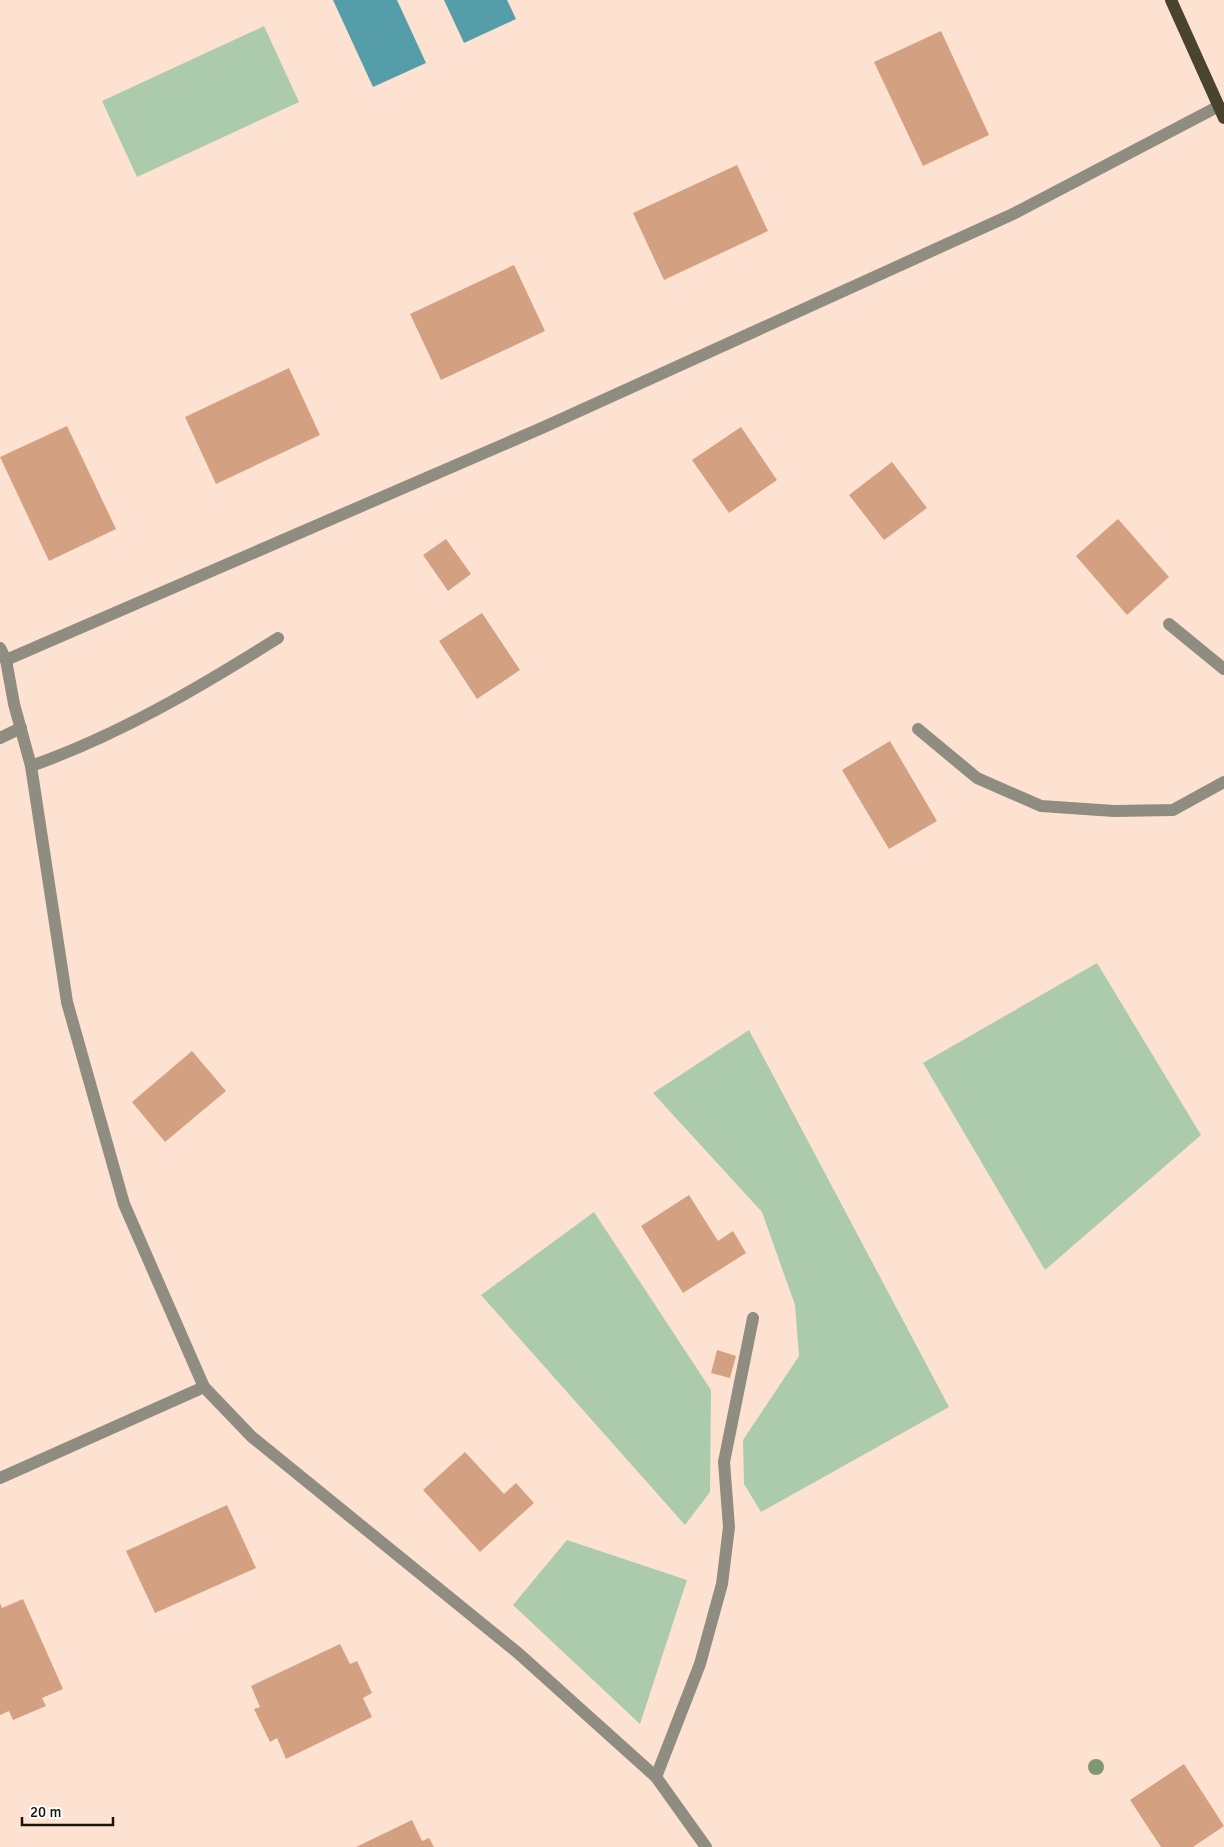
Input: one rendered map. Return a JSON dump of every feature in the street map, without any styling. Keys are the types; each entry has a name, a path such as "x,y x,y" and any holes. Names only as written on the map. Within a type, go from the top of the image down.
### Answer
{"main road":[{"path":"1171,0 1224,118"}],"street":[{"path":"6,660 544,427 986,226 1219,106"},
{"path":"1169,624 1224,669"},
{"path":"31,766 65,754 197,688 278,638"},
{"path":"0,648 6,660 14,704 31,766 69,1011 124,1204 204,1387 252,1437 518,1653 656,1777 706,1847"},
{"path":"0,738 21,728"},
{"path":"918,729 977,778 1041,806 1114,811 1173,810 1224,782"},
{"path":"656,1777 700,1664 722,1584 729,1527 724,1462 753,1318"},
{"path":"0,1478 204,1387"}],"green space":[{"path":"264,26 299,102 137,177 102,101"},
{"path":"1097,963 1201,1135 1045,1270 923,1063"},
{"path":"749,1030 949,1407 761,1512 744,1484 743,1440 799,1356 795,1305 762,1212 653,1093"},
{"path":"594,1212 711,1390 710,1492 685,1525 481,1295"},
{"path":"567,1540 687,1580 640,1724 513,1605"}],"water":[{"path":"333,0 397,0 426,63 373,87"},
{"path":"444,0 507,0 516,19 464,43"}],"building":[{"path":"941,31 989,135 923,166 874,62"},
{"path":"737,165 768,231 664,280 633,213"},
{"path":"514,265 545,331 441,380 410,314"},
{"path":"289,368 320,435 216,484 185,417"},
{"path":"67,426 116,529 49,561 0,457"},
{"path":"741,427 777,480 729,513 692,460"},
{"path":"892,462 927,508 884,540 849,495"},
{"path":"1118,519 1169,577 1127,615 1076,556"},
{"path":"446,539 471,574 448,591 423,555"},
{"path":"482,613 520,670 477,699 439,641"},
{"path":"890,741 937,821 889,849 842,770"},
{"path":"192,1051 226,1091 165,1142 132,1102"},
{"path":"689,1195 718,1241 733,1231 746,1253 683,1293 641,1226"},
{"path":"717,1350 736,1356 730,1378 711,1373"},
{"path":"465,1452 504,1494 516,1483 534,1503 480,1552 423,1490"},
{"path":"227,1505 256,1568 155,1613 126,1551"},
{"path":"23,1599 63,1689 42,1698 46,1706 13,1720 9,1711 0,1715 0,1603 2,1608"},
{"path":"340,1644 350,1664 357,1661 372,1693 363,1698 372,1717 286,1759 277,1738 270,1742 254,1709 260,1707 251,1686"},
{"path":"1184,1764 1224,1826 1193,1847 1161,1847 1130,1800"},
{"path":"412,1820 422,1841 429,1838 434,1847 356,1847"}]}
